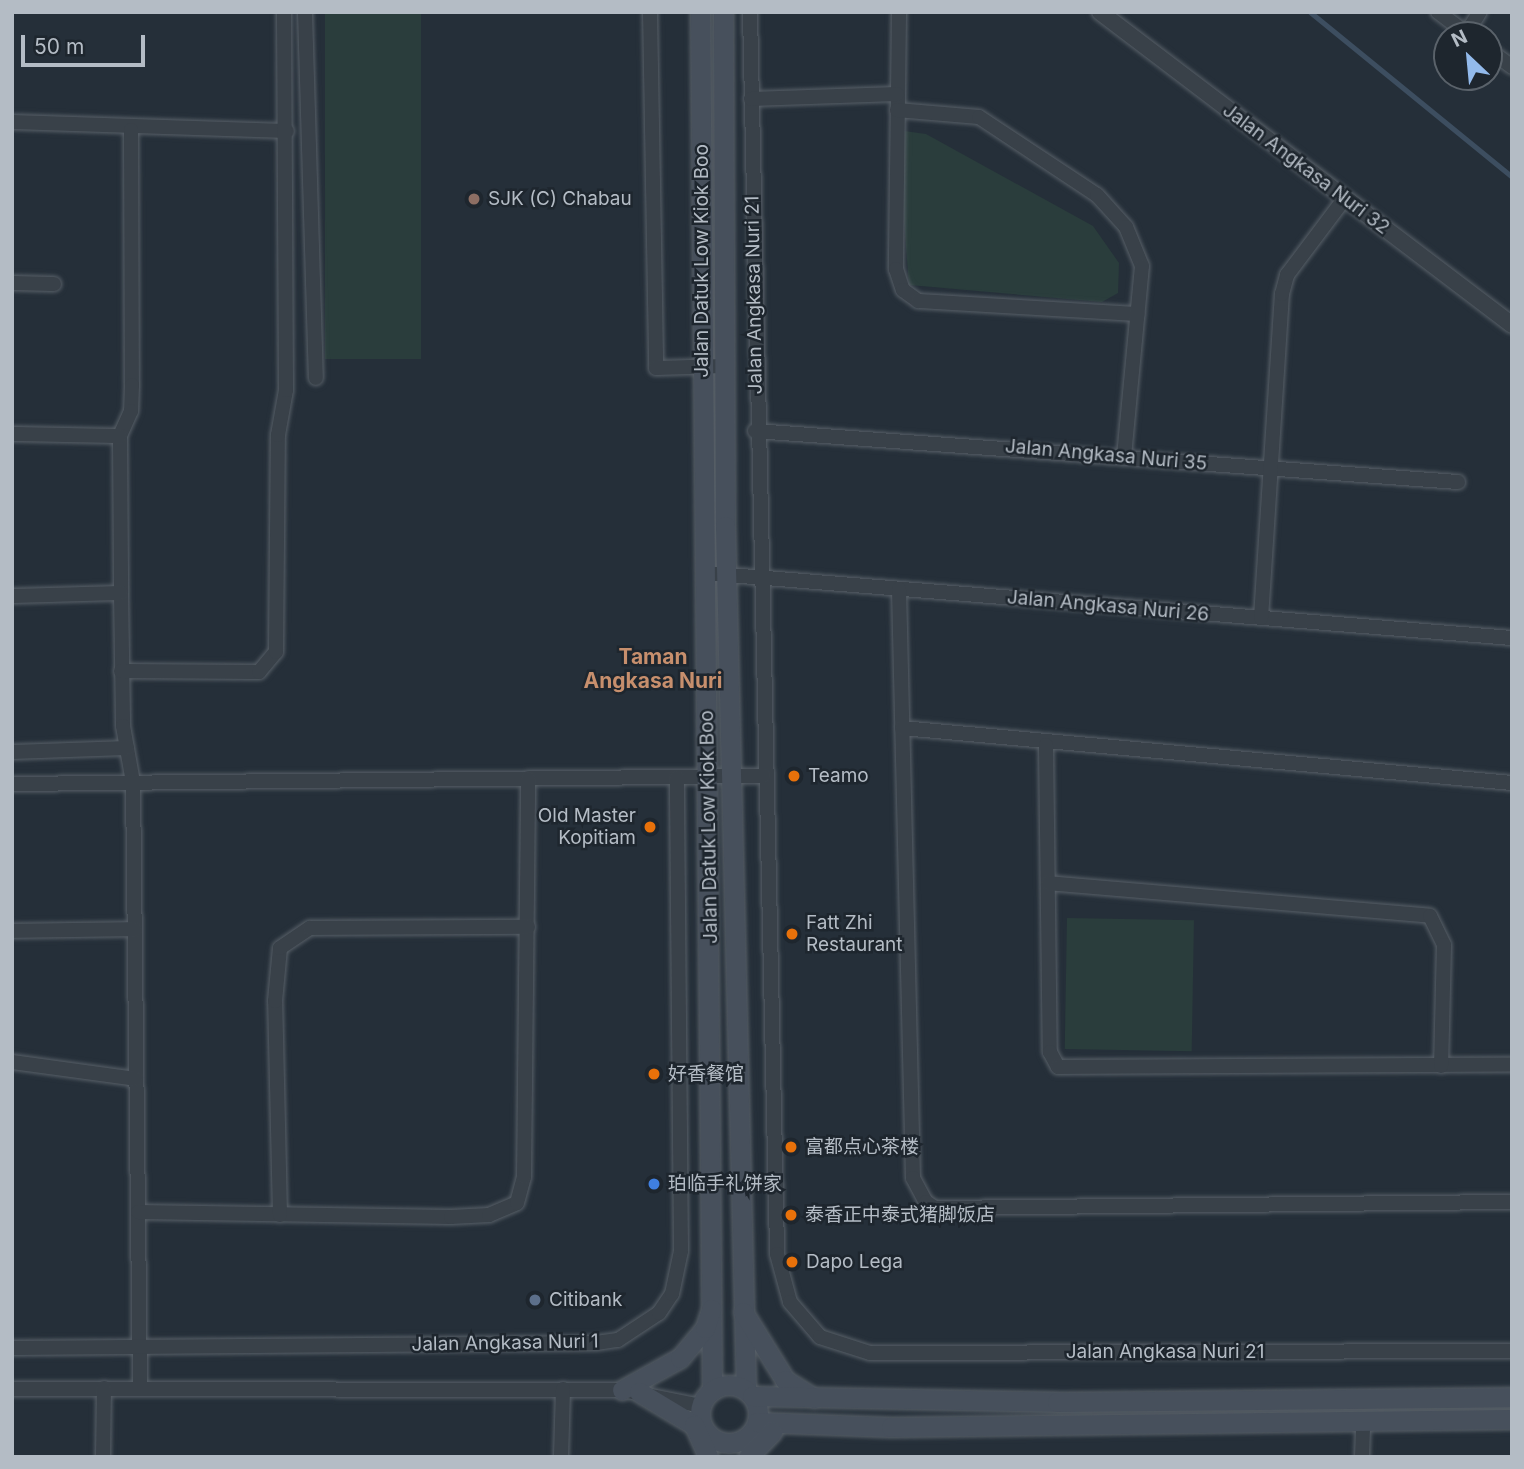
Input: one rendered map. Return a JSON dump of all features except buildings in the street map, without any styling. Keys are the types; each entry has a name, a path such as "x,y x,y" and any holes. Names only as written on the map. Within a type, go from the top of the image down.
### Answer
{"main road":[{"name":"Jalan Datuk Low Kiok Boo","path":"700,12 714,1300 707,1398"},
{"name":"Jalan Datuk Low Kiok Boo","path":"723,12 726,575 739,1302 749,1393 747,1443"},
{"path":"712,1451 694,1425 630,1391 680,1358 705,1328 714,1300"},
{"path":"739,1302 750,1331 785,1380 817,1400"},
{"path":"712,1451 702,1425 707,1398 732,1385 749,1393 817,1400 1512,1397"},
{"path":"747,1443 774,1430 821,1424 1512,1419"},
{"path":"712,1451 821,1424"}],"street":[{"path":"121,671 251,673 273,661 278,435 286,390 287,131 284,12"},
{"path":"305,12 316,378"},
{"path":"650,12 656,368 724,366"},
{"name":"Jalan Angkasa Nuri 21","path":"750,12 755,431 777,1254 790,1302 820,1337 870,1353 1512,1351"},
{"path":"899,12 896,269 903,290 918,301 1138,314"},
{"name":"Jalan Angkasa Nuri 32","path":"1100,12 1512,325"},
{"path":"751,99 897,94"},
{"path":"897,110 979,117 1097,195 1138,247 1138,314 1124,456"},
{"path":"12,122 131,130 287,131"},
{"path":"131,130 131,411 120,436 121,671 127,748 133,782 140,1388"},
{"path":"1261,618 1282,294 1287,275 1345,198"},
{"path":"12,283 54,284"},
{"name":"Jalan Angkasa Nuri 35","path":"755,431 1458,482"},
{"path":"12,434 120,436"},
{"name":"Jalan Angkasa Nuri 26","path":"704,573 1512,638"},
{"path":"899,589 913,1178 926,1202 935,1208 1512,1202"},
{"path":"12,596 121,593"},
{"path":"902,728 1046,744 1512,783"},
{"path":"1046,744 1050,1052 1058,1067 1512,1065"},
{"path":"12,752 127,748"},
{"path":"12,783 764,776"},
{"name":"Jalan Angkasa Nuri 1","path":"12,1349 596,1343 618,1340 659,1313 672,1294 681,1251 677,777"},
{"path":"138,1212 489,1215 517,1203 524,1177 528,778"},
{"path":"1048,883 1430,916 1444,945 1441,1066"},
{"path":"280,1215 275,1002 280,948 310,928 528,927"},
{"path":"12,931 135,929"},
{"path":"12,1062 136,1079"},
{"path":"103,1457 104,1388"},
{"path":"12,1389 563,1389 630,1391 707,1398"},
{"path":"561,1457 563,1389"},
{"path":"1362,1457 1363,1421"}],"green space":[{"path":"325,12 421,12 421,359 325,359"},
{"path":"897,130 926,134 1093,226 1119,263 1118,293 1102,302 909,285"},
{"path":"1067,918 1194,920 1192,1051 1065,1049"}],"waterway":[{"path":"1310,12 1512,177"}],"place":[{"name":"SJK (C) Chabau","path":"474,199"},
{"name":"Teamo","path":"794,776"},
{"name":"Old Master Kopitiam","path":"650,827"},
{"name":"Fatt Zhi Restaurant","path":"792,934"},
{"name":"好香餐馆","path":"654,1074"},
{"name":"富都点心茶楼","path":"791,1147"},
{"name":"珀临手礼饼家","path":"654,1184"},
{"name":"泰香正中泰式猪脚饭店","path":"791,1215"},
{"name":"Dapo Lega","path":"792,1262"},
{"name":"Citibank","path":"535,1300"}],"district":[{"name":"Taman Angkasa Nuri","path":"653,669"}]}
